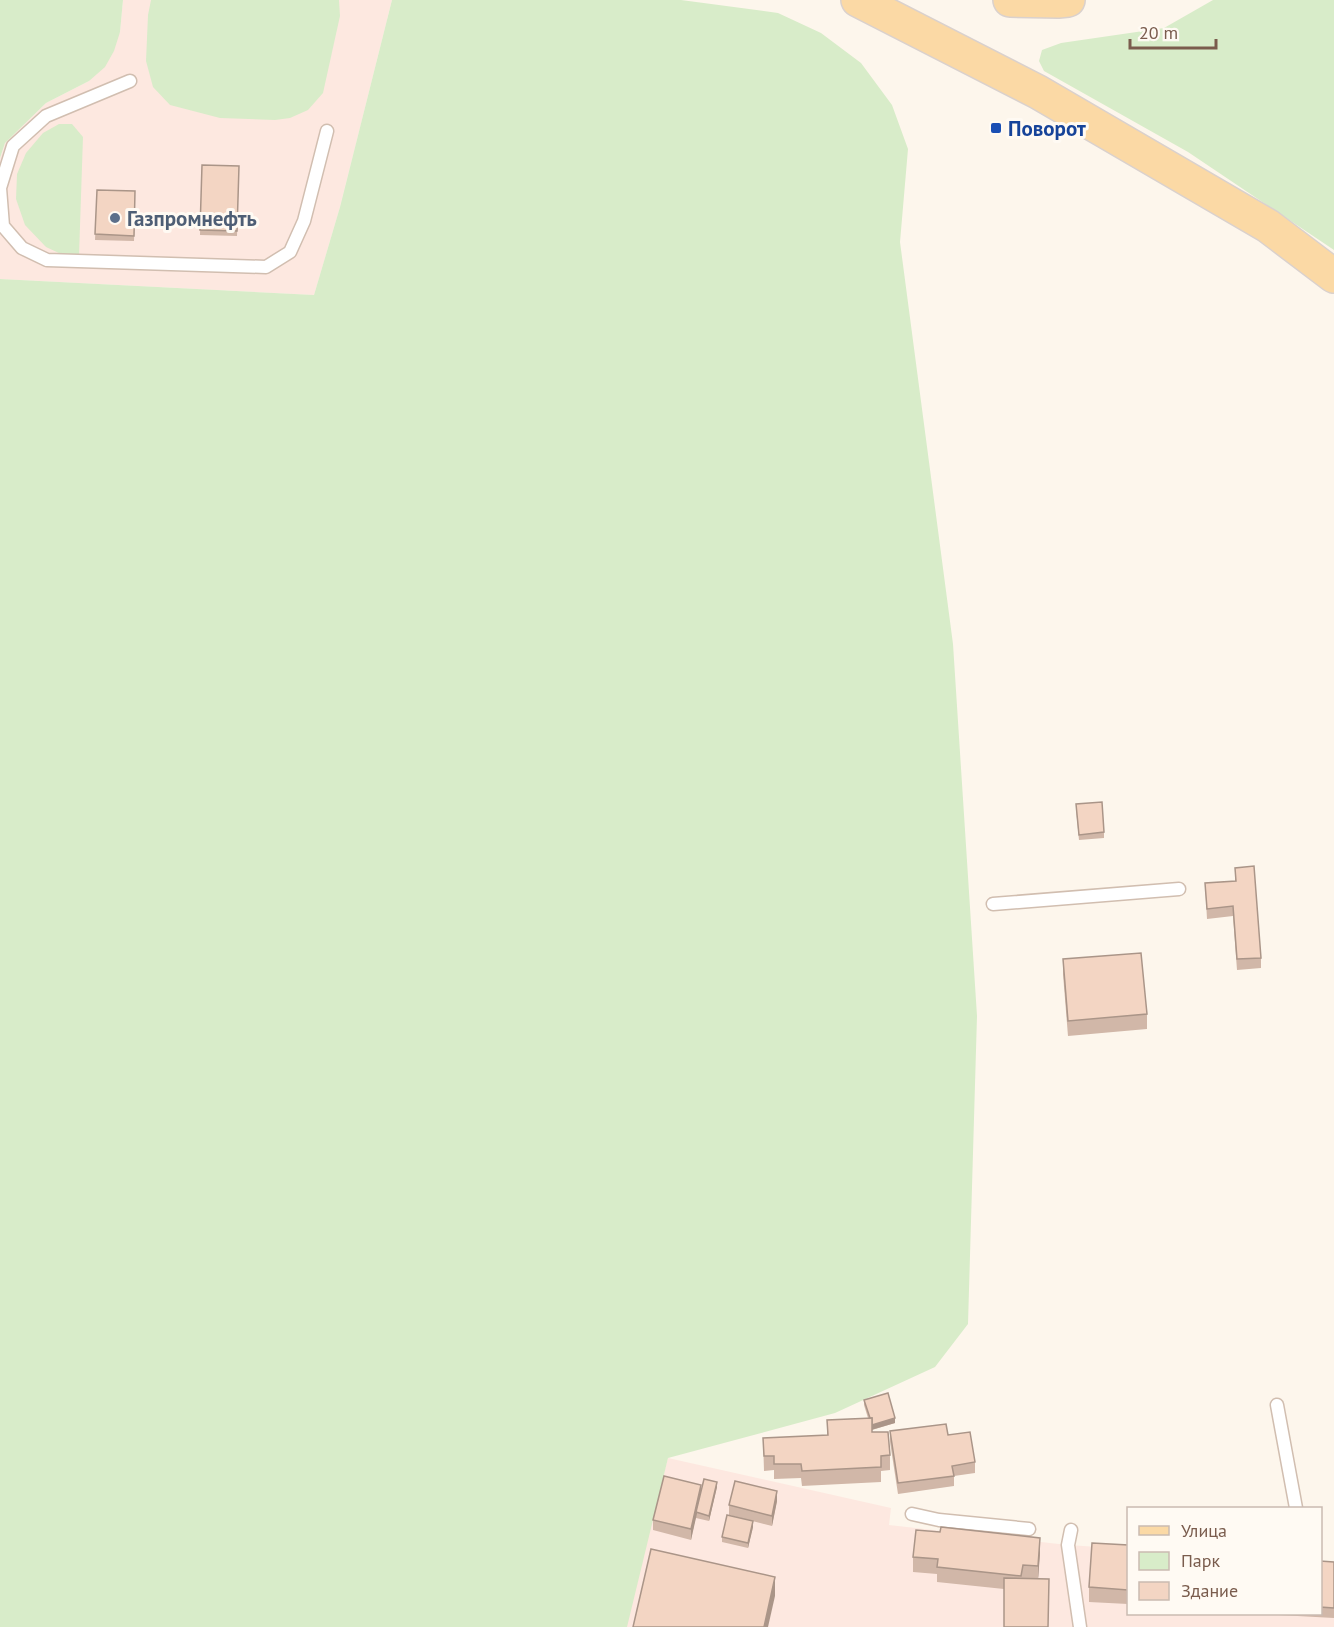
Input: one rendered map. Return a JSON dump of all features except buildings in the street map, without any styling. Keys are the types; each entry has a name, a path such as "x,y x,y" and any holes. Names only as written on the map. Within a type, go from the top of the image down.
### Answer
{"main road":[{"path":"858,0 1038,92 1268,226 1334,276"},
{"path":"1010,0 1068,0"}],"lane":[{"path":"130,81 46,116 13,146 0,188 3,226 22,248 47,260 266,267 290,252 304,221 327,131"},
{"path":"993,904 1179,889"},
{"path":"1276,1405 1296,1507"},
{"path":"912,1514 939,1520 1029,1529"},
{"path":"1071,1530 1068,1545 1080,1627"}],"shaded area":[{"path":"123,0 392,0 340,207 314,295 0,279 0,158 5,143 46,103 89,81 120,32"},
{"path":"668,1458 891,1508 889,1525 1068,1545 1127,1549 1127,1615 1322,1615 1322,1607 1334,1563 1334,1627 621,1627"}],"green space":[{"path":"0,0 123,0 120,32 114,51 105,67 89,81 46,103 5,143 0,158"},
{"path":"151,0 339,0 340,16 323,93 308,110 290,118 275,120 220,118 170,105 153,87 146,61"},
{"path":"392,0 681,0 778,13 821,33 861,63 892,105 908,149 900,242 953,644 977,1016 968,1324 935,1367 835,1413 668,1458 627,1627 0,1627 0,279 314,295 340,207"},
{"path":"1213,0 1334,0 1334,250 1188,152 1044,71 1039,61 1042,50 1061,43 1164,28"},
{"path":"59,124 72,124 83,137 79,256 61,254 46,247 25,225 16,199 17,174 26,153 43,133"}],"place":[{"name":"Поворот","path":"996,128"},
{"name":"Газпромнефть","path":"115,218"}]}
